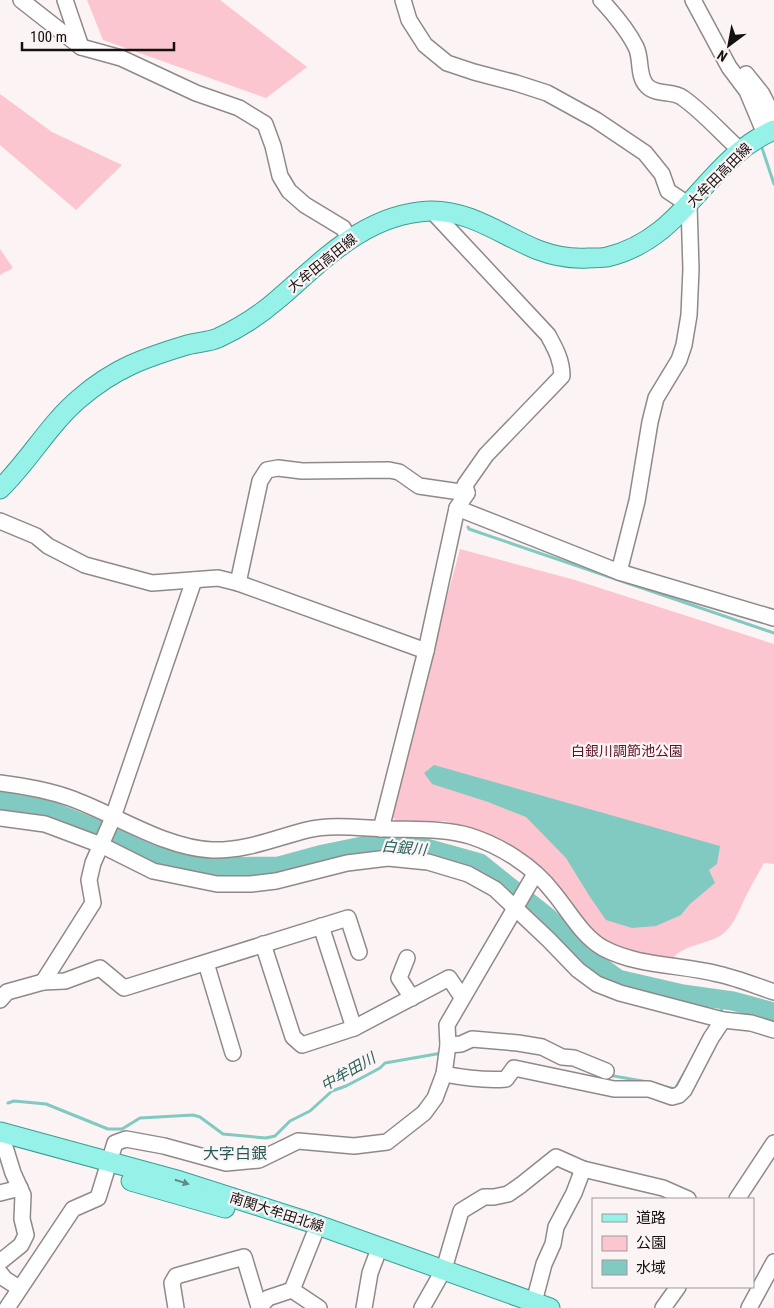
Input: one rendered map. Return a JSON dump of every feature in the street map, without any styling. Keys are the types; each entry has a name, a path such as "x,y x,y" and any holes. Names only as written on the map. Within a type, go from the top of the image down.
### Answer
{"main road":[{"name":"大牟田高田線","path":"0,489 61,416 80,398 114,373 137,361 190,344 216,339 254,317 275,302 349,238 364,229 393,218 432,211 460,215 476,220 540,251 562,257 605,258 643,244 667,226 740,150 771,127"},
{"name":"南関大牟田北線","path":"1,1137 108,1168 376,1257 542,1305"},
{"name":"南関大牟田北線","path":"108,1168 180,1181 265,1208 440,1274 514,1308"}],"street":[{"path":"21,0 81,47 120,58 196,93 239,108 265,124 273,146 280,176 288,191 304,205 343,228 349,238"},
{"path":"65,0 81,47"},
{"path":"403,0 409,20 425,45 447,62 474,72 547,93 596,120 645,153 662,174 668,191 689,205 691,269 689,315 684,345 679,360 656,398 650,422 637,501 619,572"},
{"path":"601,0 619,20 636,47 639,56 641,78 647,86 653,91 682,96 740,150"},
{"path":"693,0 729,66 771,127"},
{"path":"701,0 741,68 762,94 771,127"},
{"path":"380,829 426,651 457,508 467,493 465,486 486,455 562,376 562,367 557,352 548,335 432,211"},
{"path":"238,583 260,481 267,470 278,468 302,470 390,470 399,472 419,486 467,493"},
{"path":"457,508 619,572 774,618"},
{"path":"0,521 36,536 48,546 85,564 152,583 218,578 238,583 426,651"},
{"path":"43,982 93,903 89,880 93,863 113,818 194,580"},
{"path":"0,783 31,787 70,798 163,838 192,847 212,850 243,847 309,830 339,827 442,831 467,835 492,843 515,858 533,877 552,890 582,931 602,947 624,957 718,974 774,992"},
{"path":"0,818 45,824 102,844 152,871 218,884 250,884 276,880 347,863 388,858 428,862 468,874 495,889 578,970 597,984 620,993 719,1019 751,1023 774,1030"},
{"path":"7,1308 73,1210 98,1198 115,1143 126,1139 164,1146 226,1163 259,1160 298,1141 354,1146 386,1142 424,1113 435,1098 444,1074 447,1051 447,1025 533,877"},
{"path":"0,1000 7,992 43,982 65,981 100,968 124,988 206,964 348,918 359,952"},
{"path":"321,926 354,1028"},
{"path":"263,944 293,1038 302,1045 354,1028 449,978 462,997"},
{"path":"407,958 399,978 412,998"},
{"path":"206,964 233,1053"},
{"path":"444,1074 496,1080 506,1079 514,1068 614,1089 649,1089 672,1097 679,1095 684,1090 719,1019"},
{"path":"447,1051 472,1039 518,1043 542,1047 562,1057 574,1058 606,1071"},
{"path":"1,1137 12,1173 23,1195 22,1219 26,1234 21,1245 0,1264 5,1279 19,1288"},
{"path":"739,1198 774,1143"},
{"path":"422,1308 440,1274 462,1211 484,1197 508,1194 556,1157 584,1169 663,1188 686,1198"},
{"path":"542,1305 544,1264 553,1244 556,1227 584,1169"},
{"path":"0,1193 20,1188"},
{"path":"176,1308 172,1283 176,1276 244,1257 259,1307 268,1298 292,1290 314,1235"},
{"path":"364,1308 370,1273 376,1257"},
{"path":"748,1308 774,1262"},
{"path":"663,1308 677,1288"},
{"path":"292,1290 319,1308"}],"green space":[{"path":"87,0 220,0 307,67 266,98 103,40"},
{"path":"0,94 52,132 122,165 76,210 0,145"},
{"path":"0,249 13,268 0,275"},
{"name":"白銀川調節池公園","path":"460,549 575,580 774,644 774,864 764,863 738,914 725,932 712,940 682,950 671,961 620,950 596,936 522,856 502,840 445,821 396,821 391,815 397,782"}],"water":[{"path":"434,765 720,846 717,864 709,870 715,883 690,904 681,915 656,926 632,928 606,920 566,858 526,817 488,802 432,784 424,773"}],"waterway":[{"path":"761,145 774,184"},
{"path":"468,527 469,529 774,633"},
{"name":"白銀川","path":"0,800 34,804 95,828 149,853 207,867 279,866 367,845 419,846 480,863 549,918 584,954 618,979 683,994 733,1001 774,1012"},
{"name":"中牟田川","path":"719,1015 726,1000"},
{"name":"中牟田川","path":"8,1103 14,1101 46,1104 108,1129 122,1129 140,1118 193,1115 200,1117 223,1134 266,1138 275,1136 290,1121 310,1111 332,1091 367,1075 385,1063 442,1053"},
{"name":"中牟田川","path":"662,1086 675,1089 690,1063"},
{"name":"中牟田川","path":"608,1075 648,1082"}],"district":[{"name":"大字白銀","path":"235,1153"}]}
